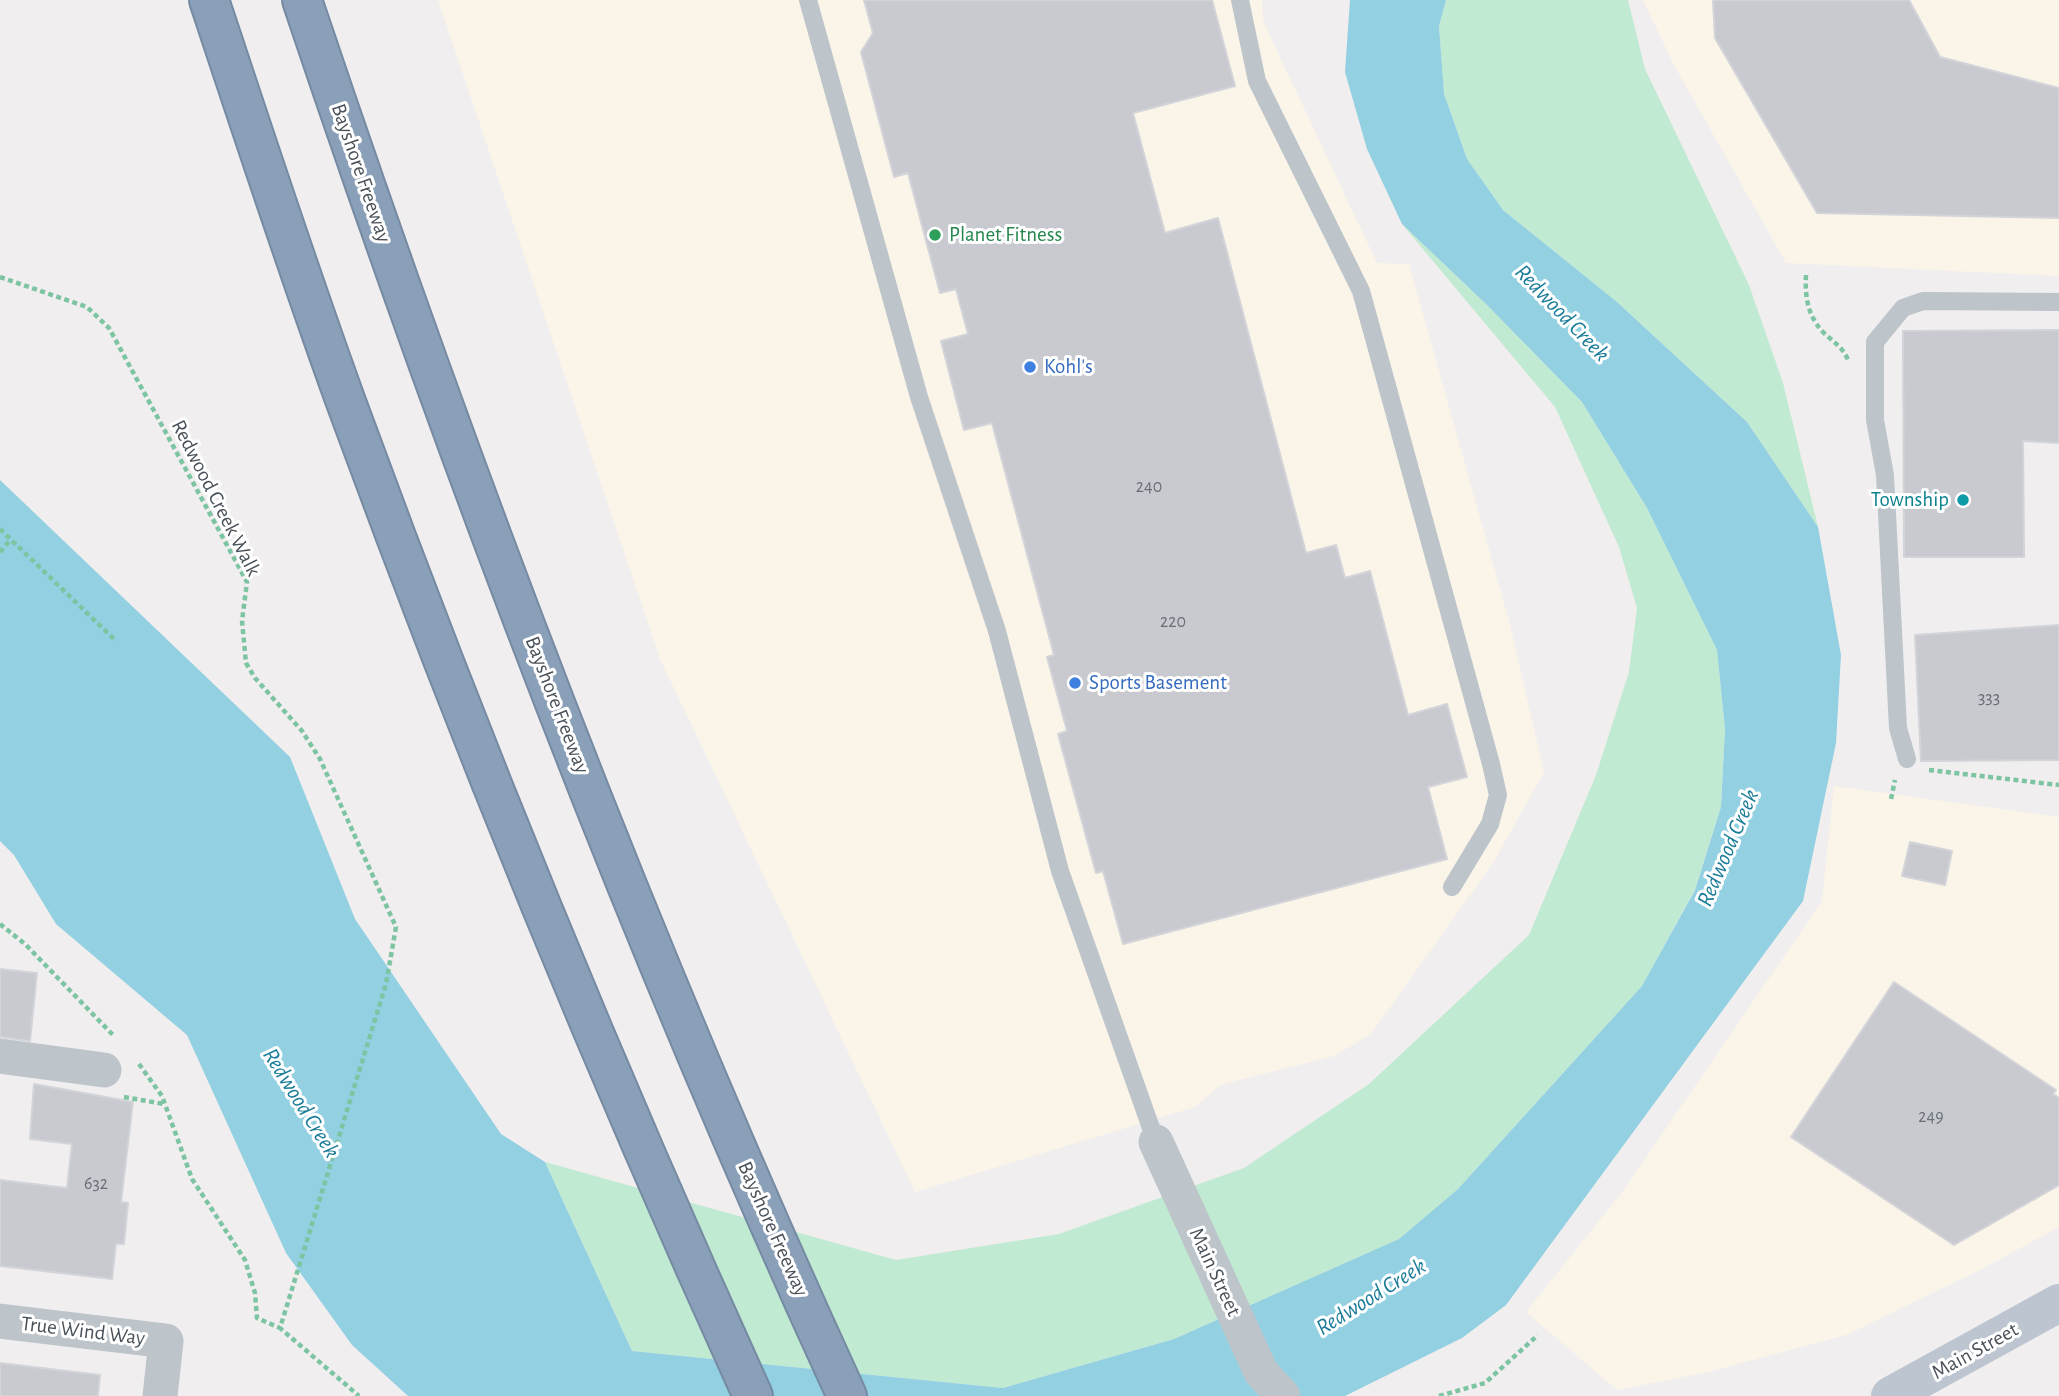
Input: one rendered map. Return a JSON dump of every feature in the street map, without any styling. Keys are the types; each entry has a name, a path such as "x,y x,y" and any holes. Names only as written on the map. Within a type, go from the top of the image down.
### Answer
{"highway":[{"path":"209,0 350,411 500,808 594,1036 753,1396"},
{"name":"Bayshore Freeway","path":"302,0 433,381 518,607 687,1030 847,1396"}],"street":[{"path":"0,1056 120,1057"},
{"name":"Main Street","path":"1156,1142 1261,1371 1283,1396"},
{"name":"Main Street","path":"1890,1396 2059,1303"},
{"name":"True Wind Way","path":"0,1321 166,1341 160,1396"}],"lane":[{"path":"808,0 919,397 997,631 1059,871 1156,1142"},
{"path":"1240,0 1257,80 1361,291 1491,764 1498,795 1490,824 1452,887"},
{"path":"1907,759 1898,728 1885,475 1875,420 1875,342 1885,326 1903,308 1923,301 2059,302"}],"path":[{"name":"Redwood Creek Walk","path":"0,277 87,307 109,328 247,582 242,621 246,663 255,678 302,731 320,759 396,927 386,984 280,1328"},
{"path":"0,529 116,641"},
{"path":"0,552 11,539"},
{"path":"1924,773 1932,768 2059,785"},
{"path":"0,924 25,944 120,1057 162,1096 192,1178 245,1260 255,1293 257,1318 280,1328 359,1396"},
{"path":"1438,1396 1485,1383 1538,1335"}],"shaded area":[{"path":"438,0 1262,0 1263,21 1377,263 1409,264 1510,625 1544,772 1493,863 1371,1034 1334,1056 1220,1085 1195,1107 915,1192 660,659"},
{"path":"1643,0 2059,0 2059,276 1786,263 1674,65"},
{"path":"1834,786 2059,817 2059,1227 1982,1269 1846,1335 1708,1372 1617,1390 1526,1312 1623,1191 1822,901"}],"green space":[{"path":"1446,0 1628,0 1645,69 1749,285 1783,383 1818,527 1747,422 1617,302 1503,210 1467,159 1444,94 1439,26"},
{"path":"1402,224 1487,305 1582,402 1647,508 1717,650 1725,729 1721,807 1695,889 1642,986 1458,1189 1399,1239 1174,1339 1003,1388 632,1351 545,1162 896,1260 1059,1234 1244,1168 1369,1084 1529,935 1596,775 1629,672 1637,608 1619,547 1555,407"}],"water":[{"name":"Redwood Creek","path":"1350,0 1446,0 1439,26 1444,94 1467,159 1503,210 1617,302 1747,422 1818,527 1841,655 1836,743 1803,901 1506,1305 1462,1338 1345,1396 408,1396 352,1345 286,1253 187,1035 56,924 14,855 0,841 0,480 290,757 355,919 501,1134 545,1162 632,1351 1003,1388 1174,1339 1399,1239 1458,1189 1642,986 1695,890 1721,807 1725,729 1717,650 1647,508 1582,402 1487,305 1402,224 1367,149 1345,72"}],"building":[{"path":"864,0 1212,0 1235,86 1133,113 1165,233 1218,218 1306,553 1336,545 1345,578 1370,571 1408,715 1447,704 1467,777 1428,787 1447,859 1123,944 1103,871 1096,873 1058,734 1067,731 1047,657 1054,655 992,423 964,430 941,341 968,334 956,289 940,293 908,173 894,177 861,52 873,33"},
{"path":"1713,0 1909,0 1940,57 2059,88 2059,218 1817,213 1715,38"},
{"name":"Township","path":"2059,330 2059,443 2023,441 2024,557 1904,557 1903,331"},
{"path":"2059,625 2059,760 1921,761 1915,635"},
{"path":"1910,842 1952,851 1945,885 1902,876"},
{"path":"0,969 37,973 30,1041 0,1037"},
{"path":"1894,982 2056,1090 2053,1094 2059,1098 2059,1185 1954,1245 1791,1137"},
{"path":"34,1084 133,1102 121,1202 128,1203 124,1244 116,1244 112,1279 0,1266 0,1180 67,1188 72,1144 30,1139"},
{"path":"0,1363 100,1375 98,1396 0,1396"}],"place":[{"name":"Planet Fitness","path":"935,235"},
{"name":"Kohl's","path":"1030,367"},
{"name":"Township","path":"1963,500"},
{"name":"Sports Basement","path":"1075,683"}]}
